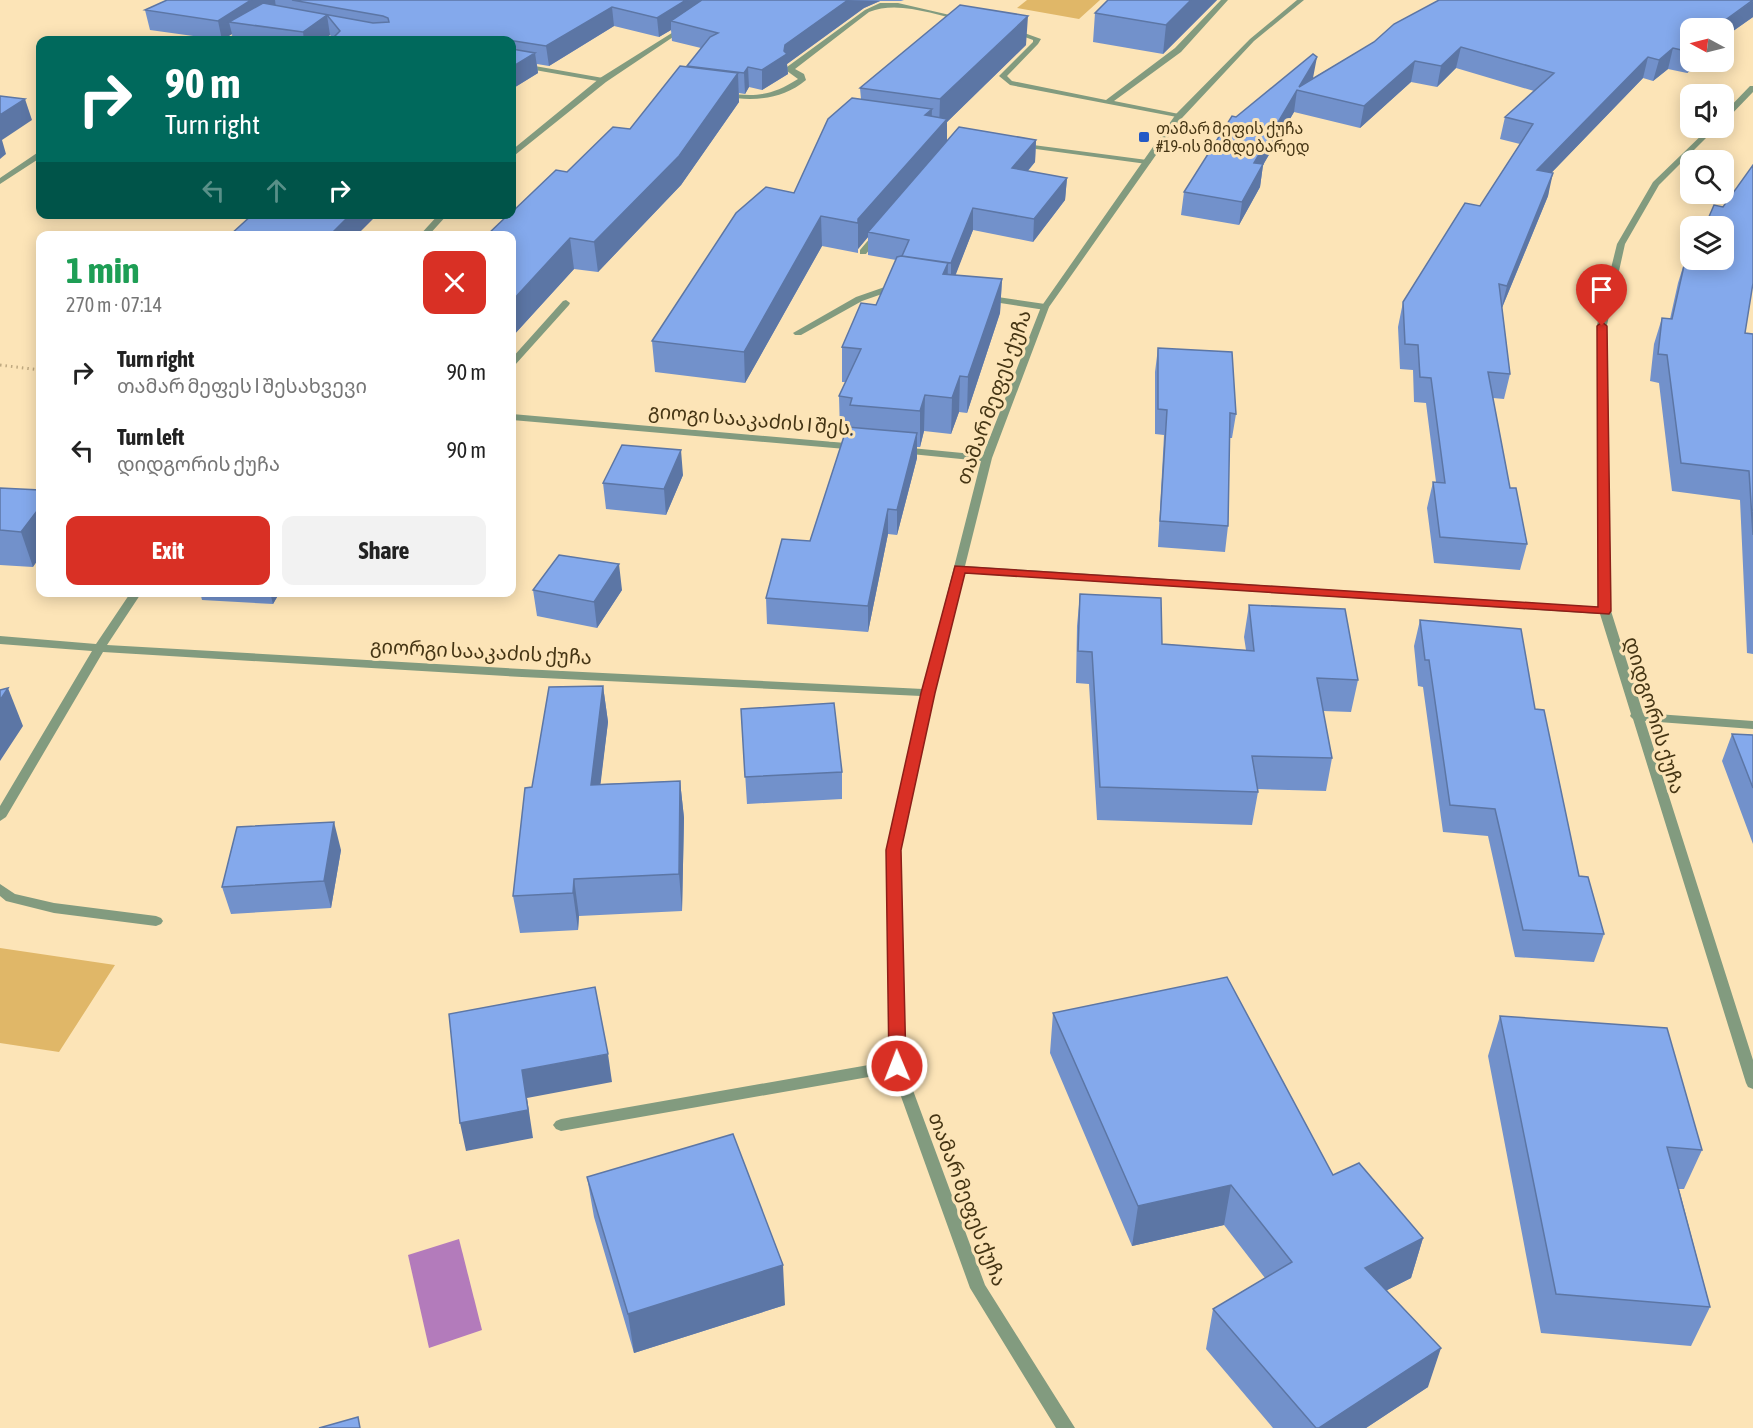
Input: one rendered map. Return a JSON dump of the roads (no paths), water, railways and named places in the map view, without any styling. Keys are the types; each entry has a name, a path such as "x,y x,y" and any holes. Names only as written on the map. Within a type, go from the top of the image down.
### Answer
{"street":[{"path":"1108,102 1178,50 1225,0"},
{"name":"თამარ მეფეს ქუჩა","path":"1065,1428 978,1288 897,1066 894,850 928,693 987,458 1045,307 1179,116 1252,40 1301,0"},
{"path":"718,94 753,99 777,96 802,80 801,76 790,69 867,11 880,5 898,5 975,22"},
{"path":"516,150 603,80 696,19"},
{"path":"235,36 256,24"},
{"path":"1008,29 1030,34 1037,39 1036,43 1002,76 1006,80 1028,87 1179,116"},
{"path":"516,65 603,80"},
{"path":"1734,107 1753,88"},
{"name":"დიდგორის ქუჩა","path":"1703,138 1656,184 1621,244 1602,326 1605,611 1636,716 1753,1083"},
{"path":"1008,143 1147,162"},
{"path":"0,182 36,158"},
{"path":"428,231 439,219"},
{"path":"862,252 885,225"},
{"path":"798,333 851,301 875,291 901,284 912,286"},
{"path":"979,297 1045,307"},
{"path":"516,359 566,303"},
{"name":"გიოგი სააკაძის I შეს.","path":"516,417 868,448"},
{"path":"892,450 987,458"},
{"path":"960,568 1605,611"},
{"path":"0,817 99,648 134,597"},
{"name":"გიორგი სააკაძის ქუჩა","path":"0,640 522,673 928,693"},
{"path":"1636,716 1753,725"},
{"path":"0,889 11,898 54,908 156,921"},
{"path":"561,1125 897,1066"}],"place":[{"name":"თამარ მეფის ქუჩა #19-ის მიმდებარედ","path":"1144,137"}]}
